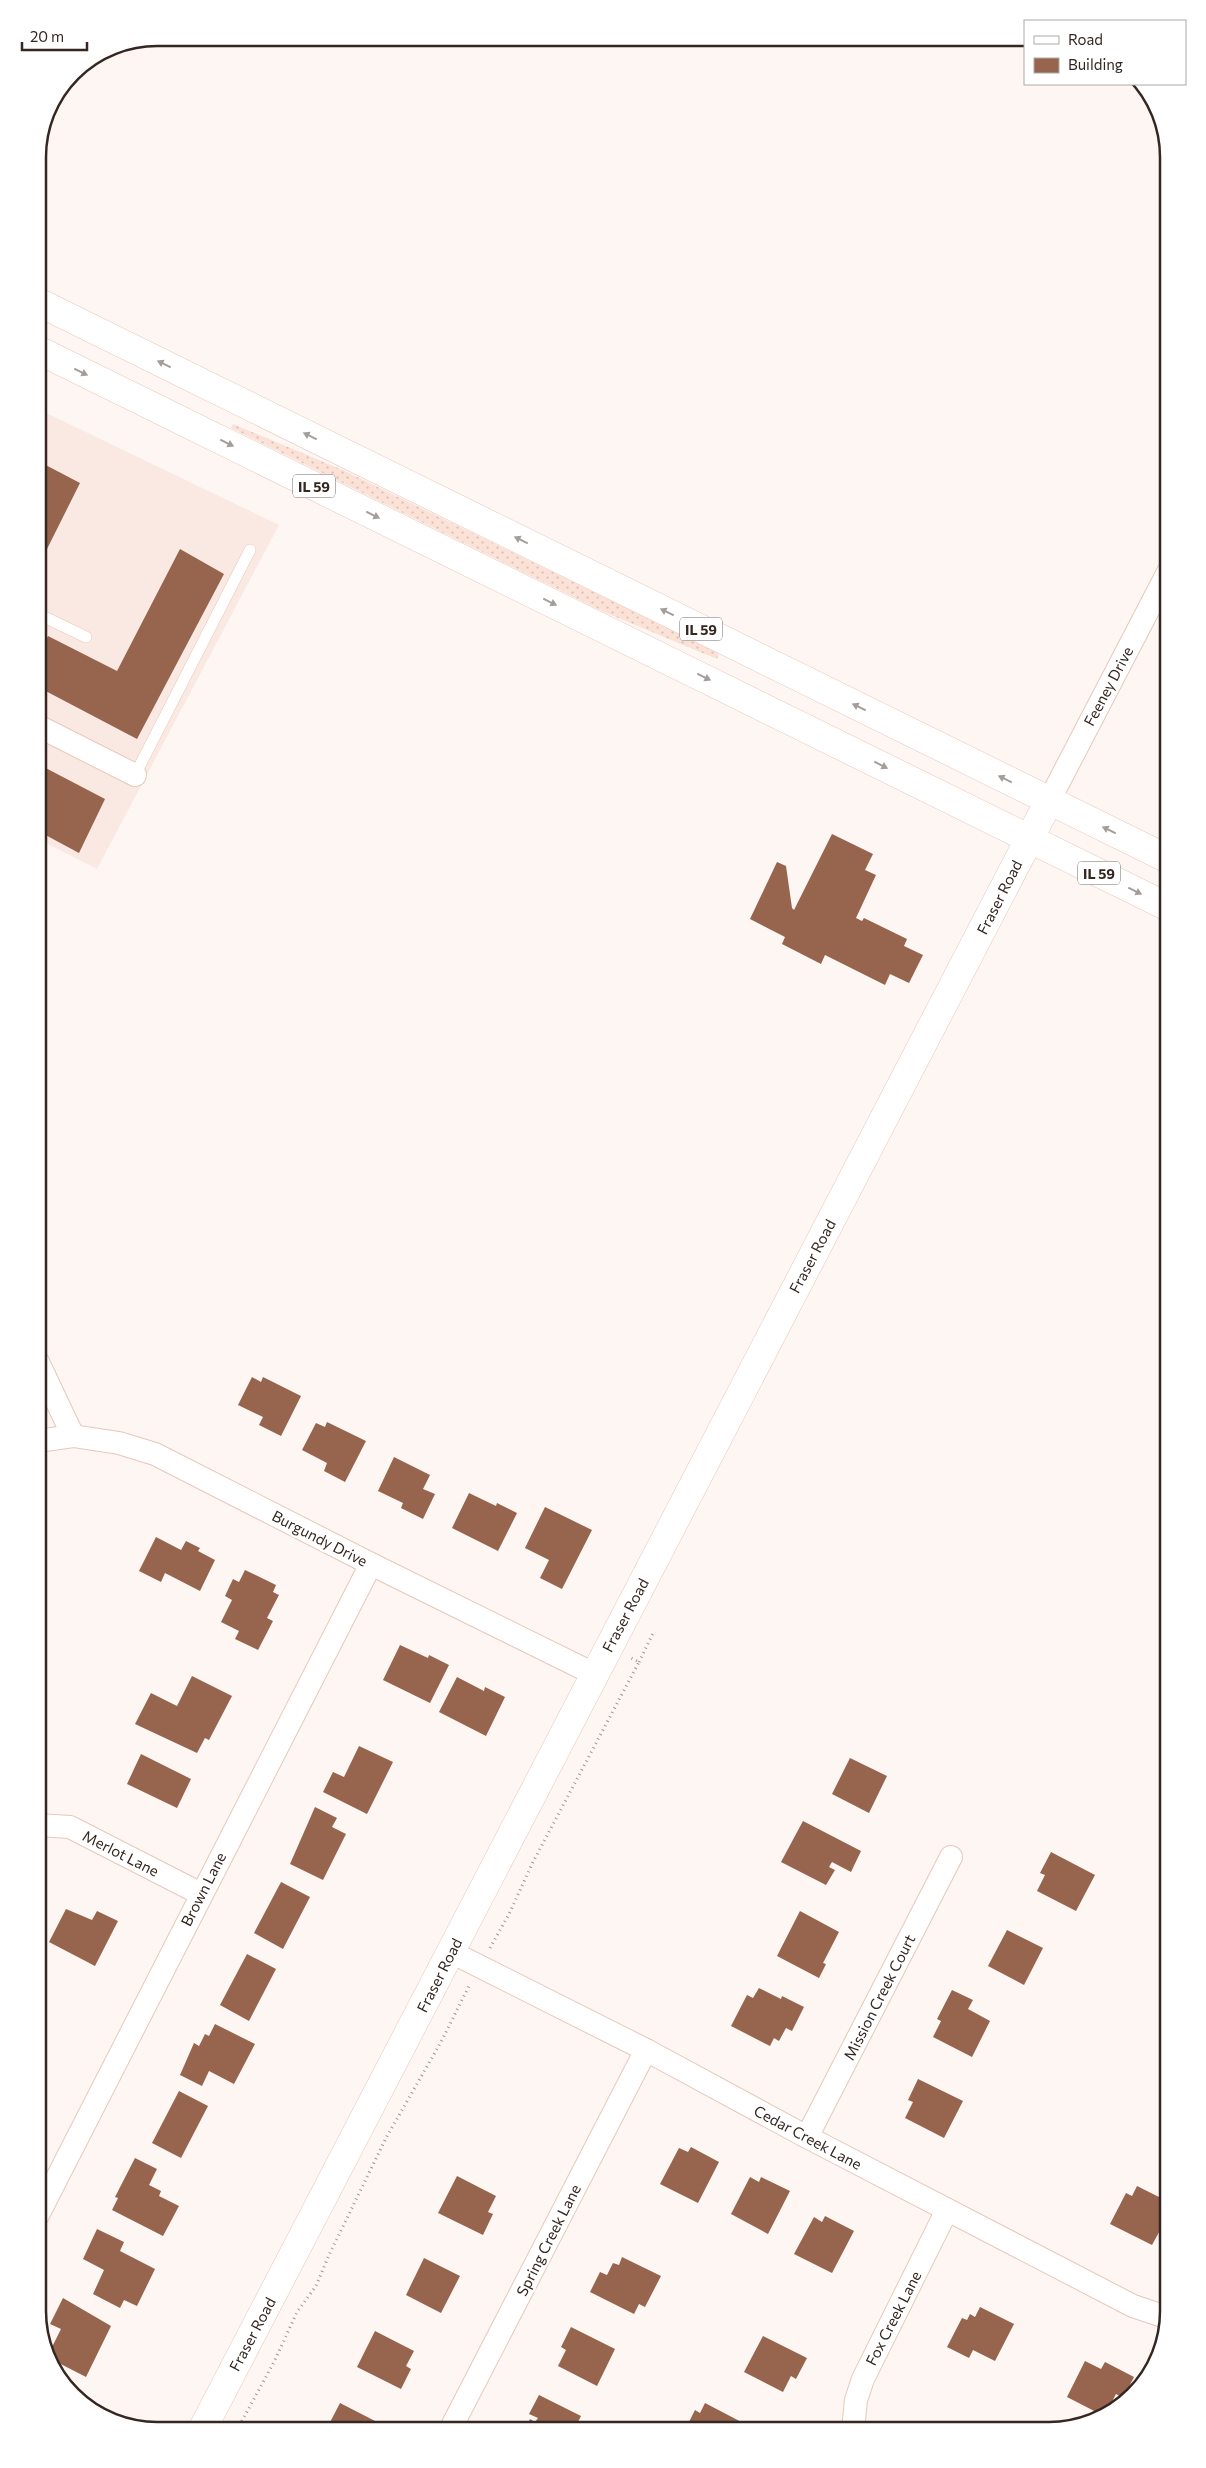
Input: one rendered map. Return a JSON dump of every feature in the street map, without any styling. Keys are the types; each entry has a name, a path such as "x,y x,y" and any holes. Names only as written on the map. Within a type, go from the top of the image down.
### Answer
{"main road":[{"name":"IL 59","path":"46,306 1160,855"},
{"name":"IL 59","path":"46,354 1160,903"},
{"name":"Fraser Road","path":"206,2422 1049,801"}],"street":[{"name":"Feeney Drive","path":"1049,801 1160,587"},
{"path":"46,730 135,775"},
{"path":"46,1379 73,1436"},
{"name":"Burgundy Drive","path":"46,1440 73,1436 119,1443 155,1454 370,1564 594,1674"},
{"name":"Brown Lane","path":"46,2199 370,1564"},
{"name":"Merlot Lane","path":"46,1825 70,1827 201,1894"},
{"name":"Mission Creek Court","path":"807,2137 951,1857"},
{"name":"Cedar Creek Lane","path":"451,1952 646,2050 807,2137 1133,2306 1160,2315"},
{"name":"Spring Creek Lane","path":"454,2422 646,2050"},
{"name":"Fox Creek Lane","path":"854,2422 856,2400 863,2379 947,2210"}],"lane":[{"path":"135,775 250,550"},
{"path":"46,618 86,637"}],"path":[{"path":"241,2422 274,2362 297,2312 316,2286 329,2255 386,2138 442,2042 654,1631"},
{"path":"608,1646 639,1662"}],"shaded area":[{"path":"46,413 279,525 97,869 46,843"},
{"path":"233,424 345,471 719,653 717,659 604,612 231,428"}],"building":[{"path":"46,465 80,483 46,551"},
{"path":"180,549 224,574 137,739 46,691 46,640 48,636 117,671"},
{"path":"46,768 105,799 79,853 46,835"},
{"path":"832,834 873,854 865,870 876,875 856,918 862,921 864,918 907,939 904,946 923,955 909,983 890,974 885,985 825,955 821,964 782,944 785,937 750,919 777,862 786,866 792,908 794,910"},
{"path":"252,1377 261,1382 263,1377 301,1396 281,1436 259,1425 263,1417 238,1405"},
{"path":"327,1422 366,1441 345,1482 324,1471 327,1463 302,1450 316,1423 325,1427"},
{"path":"394,1457 430,1475 423,1489 435,1494 423,1519 401,1508 403,1503 378,1491"},
{"path":"469,1493 496,1506 497,1503 517,1513 498,1551 452,1528"},
{"path":"545,1507 592,1530 562,1589 540,1578 549,1560 525,1548"},
{"path":"156,1537 181,1550 186,1541 200,1548 198,1551 215,1560 200,1591 165,1573 161,1582 139,1571"},
{"path":"245,1570 276,1585 273,1592 279,1595 267,1618 273,1621 258,1650 235,1639 239,1631 221,1622 232,1600 225,1596 233,1579 239,1582"},
{"path":"400,1645 428,1658 429,1655 449,1665 430,1703 383,1680"},
{"path":"192,1676 232,1696 209,1740 205,1738 197,1753 135,1724 151,1693 177,1706"},
{"path":"457,1677 484,1691 485,1687 505,1697 486,1736 439,1712"},
{"path":"359,1746 393,1762 367,1814 323,1792 333,1772 344,1777"},
{"path":"141,1754 191,1779 177,1808 127,1784"},
{"path":"850,1758 887,1776 869,1813 832,1794"},
{"path":"315,1807 337,1818 332,1827 346,1834 323,1880 290,1864"},
{"path":"803,1821 861,1851 851,1872 832,1862 829,1867 835,1870 826,1885 781,1862"},
{"path":"1051,1852 1095,1875 1076,1911 1037,1891 1045,1875 1040,1873"},
{"path":"281,1882 310,1897 283,1949 254,1933"},
{"path":"66,1909 92,1920 97,1911 118,1921 95,1966 49,1942"},
{"path":"800,1911 839,1932 823,1963 826,1964 819,1978 777,1956"},
{"path":"1007,1930 1043,1948 1024,1985 988,1966"},
{"path":"247,1954 276,1969 249,2021 220,2005"},
{"path":"759,1988 781,1999 782,1996 804,2007 792,2031 786,2028 779,2041 774,2038 770,2046 731,2026 747,1995 753,1998"},
{"path":"952,1990 973,2000 968,2009 990,2021 972,2057 933,2037 941,2021 937,2019"},
{"path":"215,2024 255,2044 234,2084 209,2071 202,2086 180,2075 194,2043 199,2046 205,2034 209,2036"},
{"path":"918,2079 963,2101 944,2138 905,2118 913,2102 908,2100"},
{"path":"179,2091 208,2106 181,2158 152,2143"},
{"path":"691,2147 719,2162 698,2203 660,2184 679,2148 688,2152"},
{"path":"135,2158 157,2169 149,2185 161,2191 159,2196 179,2206 163,2236 112,2210 118,2198 115,2197"},
{"path":"457,2176 496,2196 488,2212 493,2214 483,2235 438,2213"},
{"path":"750,2177 759,2182 761,2177 790,2191 768,2234 731,2214"},
{"path":"1137,2186 1159,2197 1160,2194 1160,2230 1152,2245 1110,2224 1126,2193 1132,2196"},
{"path":"825,2216 854,2231 832,2273 794,2254 814,2217 822,2222"},
{"path":"97,2229 124,2242 120,2251 155,2269 137,2306 124,2300 120,2308 93,2294 104,2270 83,2259"},
{"path":"622,2257 661,2276 645,2307 639,2304 634,2314 590,2292 600,2272 607,2275 613,2263 619,2265"},
{"path":"424,2258 460,2276 441,2313 406,2295"},
{"path":"63,2298 111,2326 86,2377 60,2364 52,2346 61,2329 50,2324"},
{"path":"980,2307 1014,2324 995,2361 973,2350 969,2358 947,2347 962,2318 967,2320 970,2314 975,2317"},
{"path":"571,2327 615,2349 597,2386 558,2366 566,2350 561,2347"},
{"path":"375,2331 414,2351 406,2366 411,2369 401,2389 357,2367"},
{"path":"763,2336 807,2358 796,2379 791,2376 783,2392 744,2372"},
{"path":"1085,2361 1101,2369 1105,2362 1134,2377 1129,2387 1119,2396 1116,2394 1112,2402 1095,2411 1067,2397"},
{"path":"539,2395 581,2416 578,2422 535,2422 538,2418 529,2414"},
{"path":"340,2403 377,2422 330,2422"},
{"path":"705,2403 741,2422 689,2422 695,2410 700,2413"}]}
